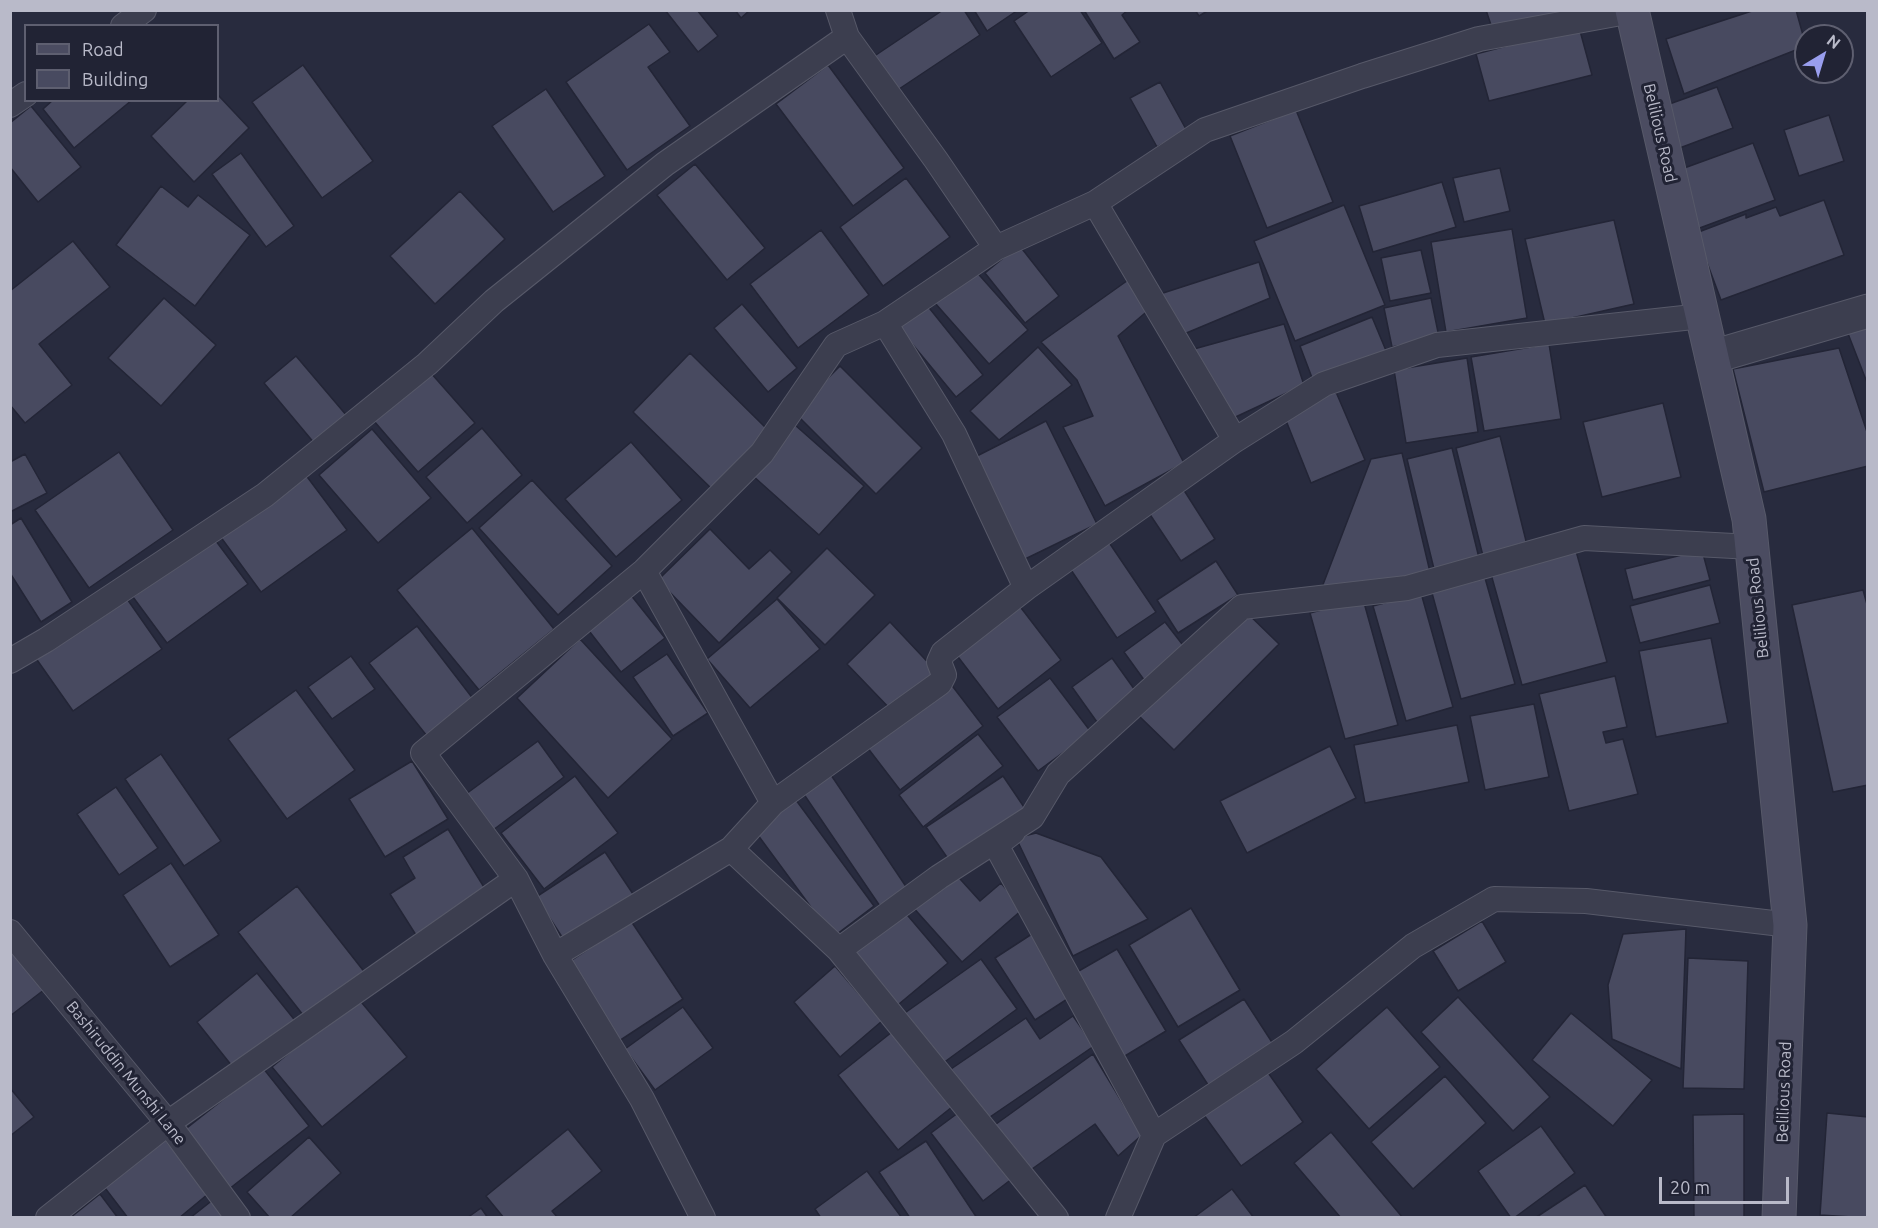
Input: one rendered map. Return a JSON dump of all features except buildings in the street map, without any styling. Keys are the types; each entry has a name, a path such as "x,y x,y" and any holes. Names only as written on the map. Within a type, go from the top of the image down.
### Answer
{"main road":[{"name":"Belilious Road","path":"1632,11 1749,519 1790,925 1779,1218"}],"street":[{"path":"1712,357 1868,311"}],"lane":[{"path":"126,24 144,10"},
{"path":"838,10 847,37 996,248"},
{"path":"703,1218 642,1099 555,955 516,879 423,753 644,571 762,453 836,345 885,323 996,248 1095,203 1205,130 1479,39 1632,11"},
{"path":"10,661 46,640 265,495 427,364 494,301 665,164 847,37"},
{"path":"10,105 24,95"},
{"path":"1095,203 1235,440"},
{"path":"555,955 731,849 773,803 940,683 944,675 939,662 943,653 1026,588 1235,440 1324,384 1437,345 1702,316"},
{"path":"885,323 954,434 1026,588"},
{"path":"1154,1135 996,845 1032,817 1058,774 1242,607 1407,588 1584,538 1752,548"},
{"path":"644,571 773,803"},
{"path":"839,950 939,877 1032,817"},
{"path":"731,849 839,950 1056,1218"},
{"path":"48,1218 168,1123 516,879"},
{"path":"1118,1218 1154,1135 1294,1042 1413,946 1494,899 1586,901 1790,925"},
{"name":"Bashiruddin Munshi Lane","path":"10,932 168,1123 238,1218"}]}
